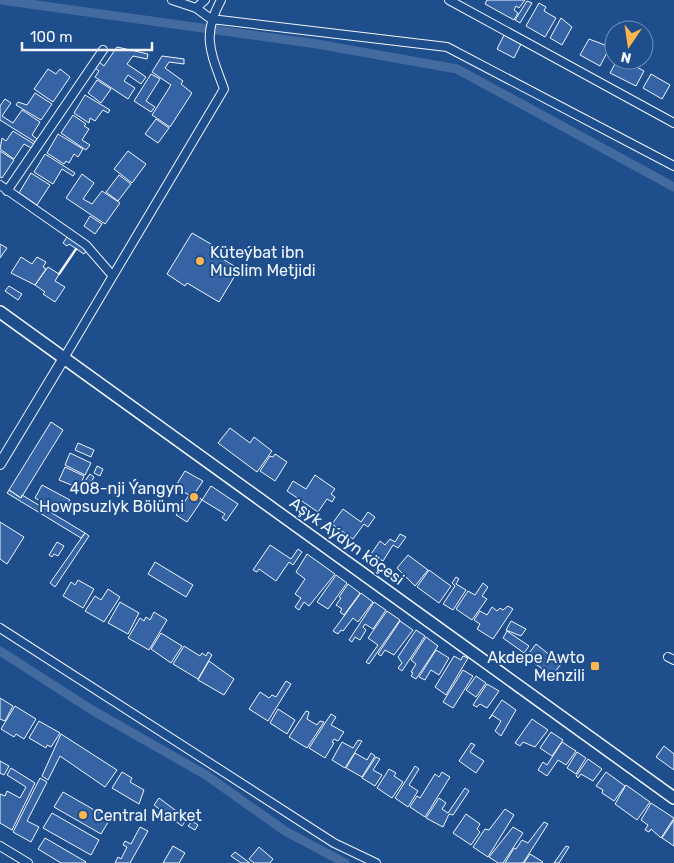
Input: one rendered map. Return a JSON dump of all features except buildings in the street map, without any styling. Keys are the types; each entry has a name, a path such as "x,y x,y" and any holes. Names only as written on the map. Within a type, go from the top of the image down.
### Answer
{"main road":[{"name":"Aşyk Aýdyn köçesi","path":"0,312 674,798"}],"street":[{"path":"172,0 196,8 211,19 447,47 674,166"},
{"path":"196,8 205,0"},
{"path":"0,464 224,89 209,46 211,19 220,0"},
{"path":"449,0 674,122"},
{"path":"7,190 103,50"},
{"path":"0,185 86,245 112,275"},
{"path":"0,628 334,843 376,863"},
{"path":"0,846 28,863"}],"waterway":[{"path":"1,0 317,44 457,69 674,187"},
{"path":"0,651 92,710 206,775 285,831 345,863"}],"wall":[{"path":"59,274 76,249"}],"place":[{"name":"Küteýbat ibn Muslim Metjidi","path":"200,261"},
{"name":"408-nji Ýangyn Howpsuzlyk Bölümi","path":"194,497"},
{"name":"Akdepe Awto Menzili","path":"595,666"},
{"name":"Central Market","path":"83,815"}]}
